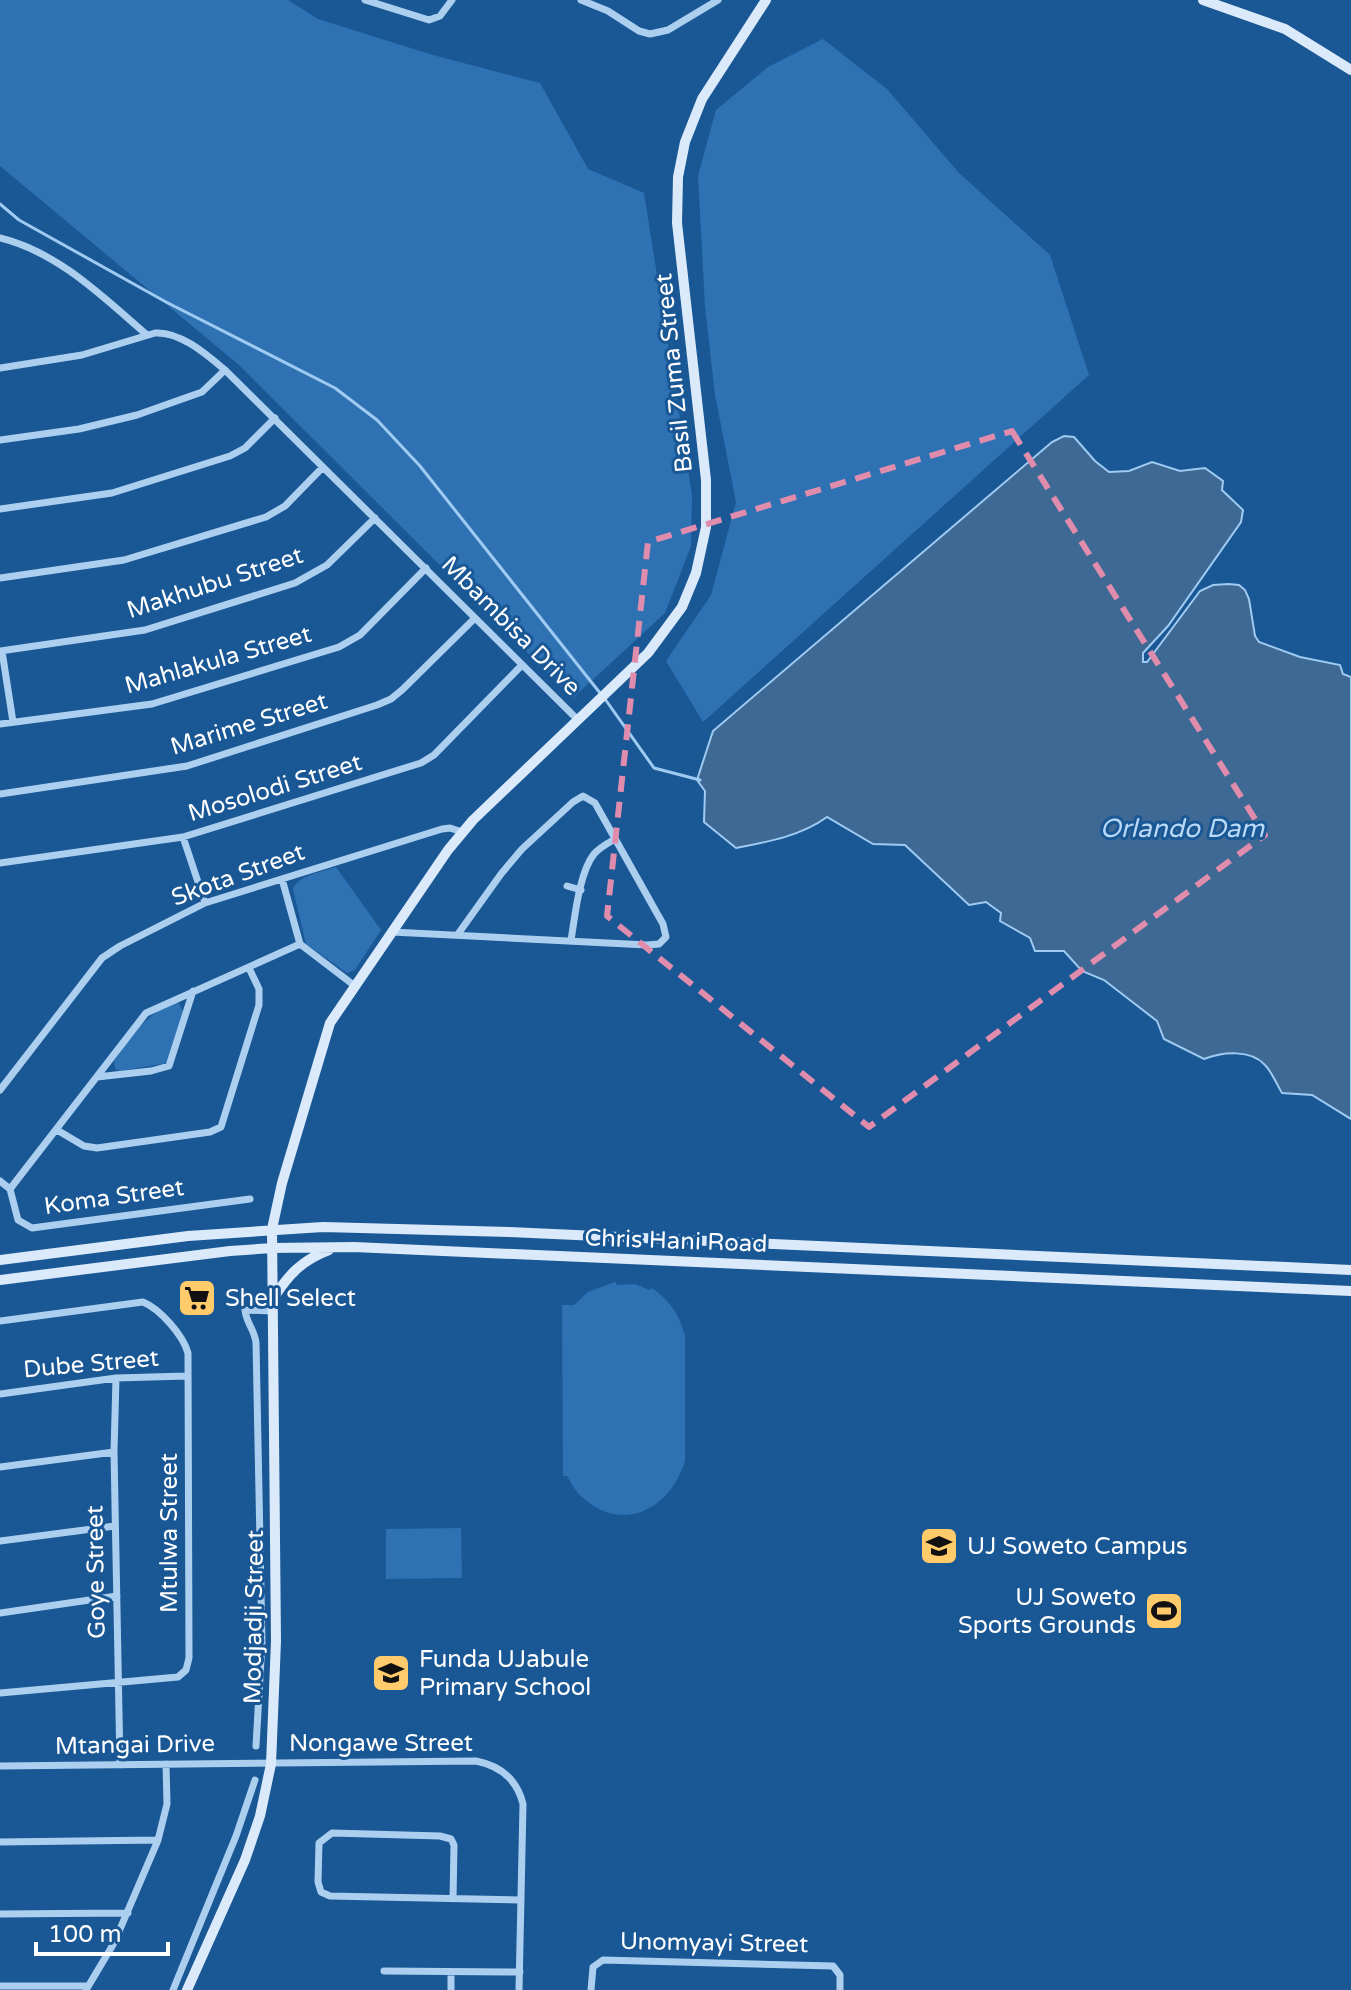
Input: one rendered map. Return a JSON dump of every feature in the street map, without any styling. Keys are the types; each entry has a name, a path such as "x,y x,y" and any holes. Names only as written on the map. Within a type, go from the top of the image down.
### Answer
{"main road":[{"name":"Basil Zuma Street","path":"577,719 648,653 674,619 692,584 703,549 706,490 677,223 678,177 685,142 702,99 766,0"},
{"path":"1203,0 1285,29 1351,70"},
{"name":"Mbambisa Drive","path":"272,1229 282,1183 326,1035 355,986 462,832 577,719"},
{"name":"Chris Hani Road","path":"0,1260 188,1236 323,1227 1351,1270"},
{"name":"Modjadji Street","path":"187,1990 251,1842 271,1764 276,1641 272,1229"},
{"path":"273,1305 287,1278 304,1262 338,1247"},
{"name":"Chris Hani Road","path":"0,1280 154,1259 272,1248 338,1247 1351,1291"},
{"path":"1327,1269 1327,1291"}],"street":[{"path":"365,0 429,20 440,16 452,0"},
{"path":"581,0 650,34 668,30 718,0"},
{"path":"0,238 41,254 95,288 147,335"},
{"name":"Mbambisa Drive","path":"0,368 82,355 147,335 162,333 178,338 225,370 577,719"},
{"path":"0,440 97,426 137,415 202,392 225,370"},
{"path":"0,509 112,493 230,456 245,448 275,418"},
{"path":"0,578 124,560 266,517 285,506 323,467"},
{"name":"Makhubu Street","path":"1,651 145,630 295,583 327,565 375,518"},
{"name":"Mahlakula Street","path":"13,722 152,704 339,647 360,635 426,568"},
{"name":"Marime Street","path":"0,794 187,766 377,705 402,690 475,618"},
{"path":"0,724 13,722 1,651"},
{"name":"Mosolodi Street","path":"0,863 183,837 421,763 434,755 522,665"},
{"path":"392,932 654,945 665,940 663,924 595,803 586,796 579,797 522,849 458,934"},
{"name":"Skota Street","path":"0,1090 102,958 120,946 205,903 442,829 462,832"},
{"path":"183,837 205,903"},
{"path":"571,940 581,890 593,856 615,839"},
{"path":"282,879 300,944 355,986"},
{"path":"567,886 581,890"},
{"path":"0,1181 10,1189 146,1013 300,944"},
{"path":"57,1130 84,1146 97,1148 210,1132 221,1127 259,1005 259,989 249,968"},
{"path":"97,1077 169,1066 193,991"},
{"name":"Koma Street","path":"10,1189 18,1220 32,1228 250,1199"},
{"name":"Mtulwa Street","path":"0,1321 132,1302 147,1303 185,1345 189,1658 183,1673 170,1678 117,1683"},
{"path":"256,1746 262,1642 256,1343 245,1310 273,1305"},
{"name":"Dube Street","path":"0,1394 116,1378 187,1376"},
{"name":"Goye Street","path":"116,1378 114,1452 120,1765"},
{"path":"0,1467 114,1452"},
{"path":"0,1541 115,1526"},
{"path":"0,1613 117,1596"},
{"path":"262,1642 276,1641"},
{"path":"0,1693 117,1683"},
{"name":"Nongawe Street","path":"271,1764 476,1761 499,1768 517,1785 523,1804 519,1990"},
{"path":"0,1986 87,1988 114,1943 158,1840 167,1804 166,1764"},
{"name":"Mtangai Drive","path":"0,1766 271,1764"},
{"path":"173,1990 236,1836 255,1780"},
{"path":"453,1899 454,1845 447,1837 332,1833 319,1843 318,1882 321,1892 325,1894 453,1899 520,1900"},
{"path":"236,1836 251,1842"},
{"path":"0,1842 158,1840"},
{"path":"0,1914 128,1913"},
{"name":"Unomyayi Street","path":"591,1990 596,1962 615,1960 833,1966 840,1975 840,1990"},
{"path":"384,1971 520,1972"},
{"path":"451,1972 451,1990"}],"highlighted area":[{"path":"1012,431 1265,835 869,1127 607,916 648,542"}],"shaded area":[{"path":"0,0 288,0 318,19 433,55 540,83 588,169 644,193 692,495 691,546 665,613 573,698 239,365 0,166"},
{"path":"823,39 887,89 959,173 1050,255 1089,375 703,722 666,661 711,595 736,502 715,395 705,307 698,176 716,110 768,67"},
{"path":"336,867 381,930 355,970 347,973 306,944 293,889 305,877"},
{"path":"172,1003 179,1003 183,1011 167,1063 120,1071 115,1069 114,1061 133,1035 153,1015"},
{"path":"615,1282 617,1285 635,1284 650,1290 652,1288 673,1309 685,1336 685,1461 669,1492 644,1511 629,1515 613,1514 598,1508 580,1495 567,1476 563,1476 562,1305 574,1305 588,1292"},
{"path":"461,1528 462,1578 386,1579 386,1529"}],"water":[{"name":"Orlando Dam","path":"1064,436 1074,437 1109,472 1129,471 1152,462 1180,471 1205,468 1223,481 1222,490 1243,510 1241,522 1168,626 1143,653 1143,662 1147,662 1200,591 1213,585 1229,584 1239,585 1245,590 1259,642 1300,657 1340,665 1343,674 1351,677 1351,1119 1312,1095 1282,1093 1268,1068 1252,1056 1228,1054 1204,1059 1164,1039 1157,1021 1104,980 1082,971 1064,951 1035,951 1030,938 1000,921 1001,913 986,902 969,905 905,845 873,844 827,817 795,834 736,848 704,822 705,791 697,780 713,731 1052,442"}],"waterway":[{"path":"0,204 19,220 166,302 335,388 377,420 420,466 600,693"},
{"path":"605,699 654,768 700,780"}],"place":[{"name":"Shell Select","path":"197,1298"},
{"name":"UJ Soweto Campus","path":"939,1546"},
{"name":"UJ Soweto Sports Grounds","path":"1164,1611"},
{"name":"Funda UJabule Primary School","path":"391,1673"}]}
